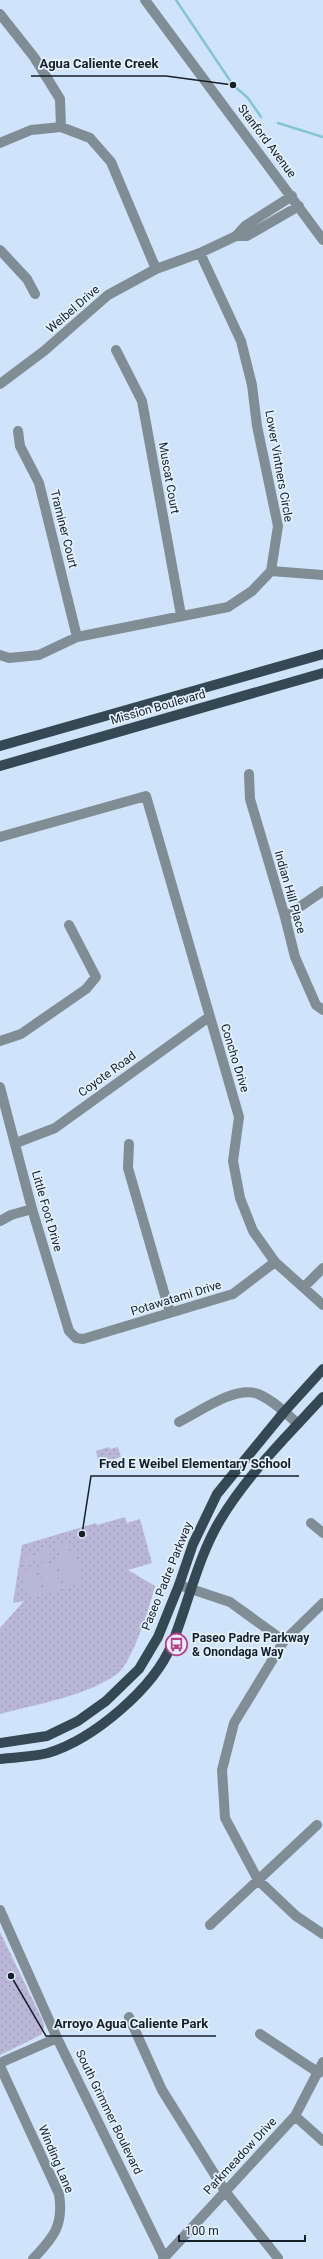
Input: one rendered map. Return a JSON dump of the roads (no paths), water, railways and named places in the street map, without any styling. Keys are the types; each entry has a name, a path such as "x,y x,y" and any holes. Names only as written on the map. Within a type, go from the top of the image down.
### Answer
{"main road":[{"name":"Mission Boulevard","path":"0,746 323,654"},
{"name":"Mission Boulevard","path":"0,766 323,673"},
{"name":"Paseo Padre Parkway","path":"0,1743 47,1736 78,1721 106,1701 139,1669 158,1637 179,1585 193,1544 217,1494 284,1412 323,1368"},
{"path":"0,1758 48,1753 84,1737 117,1713 147,1684 171,1646 193,1589 207,1546 232,1502 252,1476 323,1397"}],"street":[{"name":"Stanford Avenue","path":"145,0 292,196 323,240"},
{"path":"0,14 34,56 60,99 61,127"},
{"path":"0,143 31,130 61,127 90,138 111,162 156,269"},
{"name":"Weibel Drive","path":"0,384 44,351 108,295 156,269 200,253 236,236 245,226 292,196"},
{"name":"Weibel Drive","path":"236,236 248,236 299,206"},
{"path":"0,250 27,279 35,294"},
{"name":"Lower Vintners Circle","path":"200,253 241,341 252,385 257,426 278,526 271,571"},
{"name":"Muscat Court","path":"116,350 142,402 181,615"},
{"name":"Traminer Court","path":"18,431 20,446 39,483 77,637"},
{"path":"0,655 9,658 39,655 77,637 228,606 252,591 271,571 323,575"},
{"name":"Indian Hill Place","path":"249,774 250,799 285,917 295,957 316,1005 323,1010"},
{"name":"Concho Drive","path":"0,837 146,796 239,1117 233,1160 240,1198 253,1231 275,1262 323,1305"},
{"path":"285,917 323,891"},
{"path":"0,1041 21,1034 86,989 96,977 69,924"},
{"name":"Coyote Road","path":"16,1143 55,1128 209,1017"},
{"name":"Little Foot Drive","path":"0,1087 16,1143 32,1209 69,1331 76,1338"},
{"path":"129,1144 128,1168 170,1313"},
{"path":"0,1221 11,1215 32,1209"},
{"name":"Potawatami Drive","path":"76,1338 83,1339 233,1294 275,1262"},
{"path":"304,1287 323,1268"},
{"path":"179,1422 238,1392 258,1394 298,1424"},
{"path":"311,1523 323,1533"},
{"path":"179,1585 230,1602 284,1641"},
{"path":"323,1602 284,1641 234,1723 222,1770 225,1818 258,1880 296,1916 323,1934"},
{"path":"210,1925 317,1825"},
{"name":"South Grimmer Boulevard","path":"0,1910 57,2038 133,2190 164,2259"},
{"path":"129,2017 162,2090 225,2191 278,2258"},
{"path":"260,2034 319,2073"},
{"path":"0,2063 57,2038"},
{"name":"Parkmeadow Drive","path":"164,2259 295,2116 319,2073 323,2062"},
{"name":"Winding Lane","path":"0,2066 59,2194 62,2212 58,2229 49,2243 33,2259"},
{"path":"295,2116 323,2141"}],"waterway":[{"path":"176,0 233,85 248,98 261,117"},
{"path":"278,123 323,137"}],"place":[{"name":"Agua Caliente Creek","path":"233,85"},
{"name":"Fred E Weibel Elementary School","path":"82,1534"},
{"name":"Paseo Padre Parkway & Onondaga Way","path":"176,1645"},
{"name":"Arroyo Agua Caliente Park","path":"11,1976"}]}
